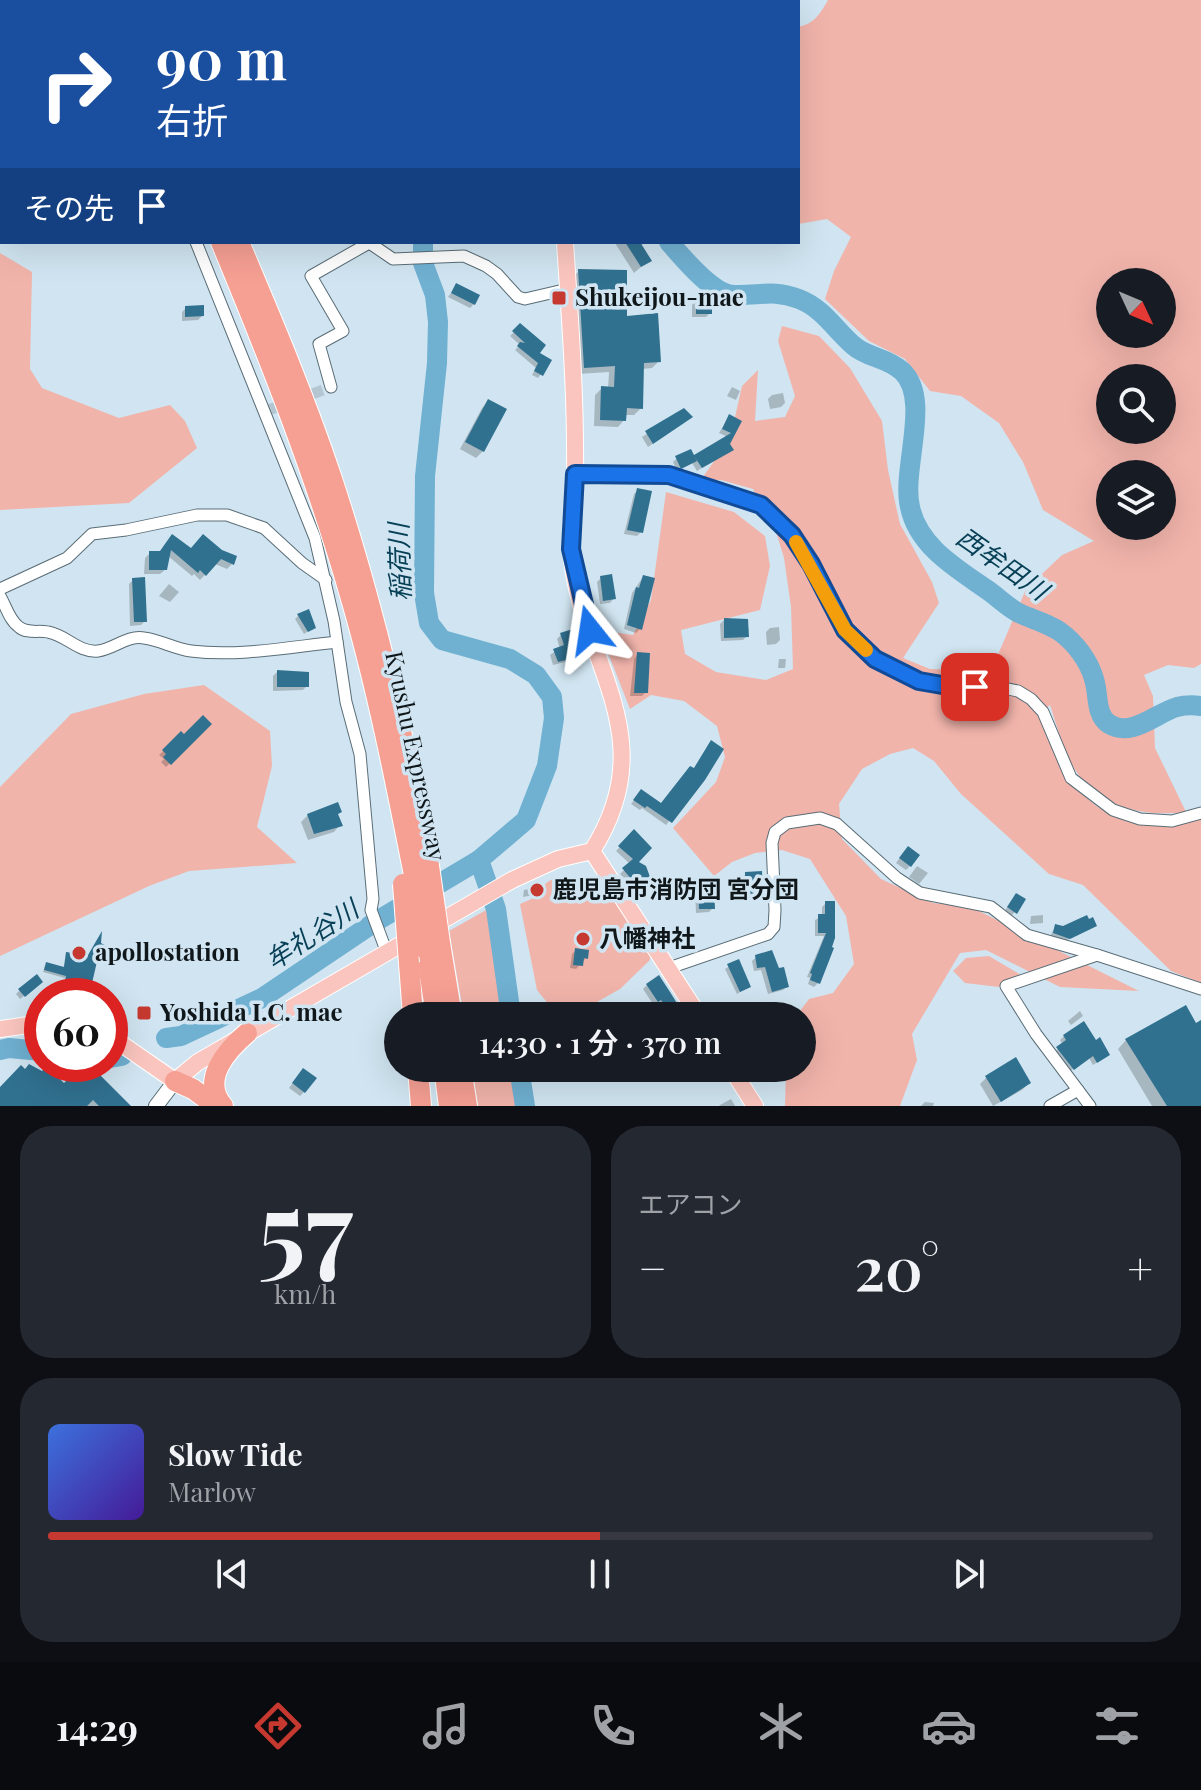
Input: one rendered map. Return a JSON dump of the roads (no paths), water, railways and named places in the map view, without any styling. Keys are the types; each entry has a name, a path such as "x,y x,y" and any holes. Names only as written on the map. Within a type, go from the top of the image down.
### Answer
{"highway":[{"name":"Kyushu Expressway","path":"222,244 278,378 352,602 373,683 380,752 448,1002"},
{"name":"Kyushu Expressway","path":"240,244 293,372 332,478 369,599 392,687 415,875"},
{"path":"412,1002 409,963 415,875"},
{"name":"Kyushu Expressway","path":"433,947 435,1002"},
{"path":"223,1106 214,1086 217,1067 232,1046 247,1033"},
{"path":"175,1081 198,1106"},
{"path":"175,1081 193,1089 216,1106"},
{"path":"419,1082 421,1106"},
{"path":"446,1082 449,1106"}],"main road":[{"path":"128,1048 175,1081 198,1062 512,880 558,859 592,851 600,838 618,789 622,734 574,568 571,526 575,474 565,244"},
{"path":"592,851 690,1002"},
{"path":"0,1029 24,1026"},
{"path":"740,1082 755,1106"}],"street":[{"path":"197,244 306,515 326,581 346,702 364,784 373,899 371,910 387,953"},
{"path":"331,387 319,344 343,331 311,276 365,244"},
{"path":"371,244 393,259 464,256 486,266 518,297 525,299 568,289"},
{"path":"575,474 669,475 761,505 792,535 811,564 845,630 875,659 919,681 948,686 1003,688 1018,691 1031,699 1043,712 1071,778 1113,810 1140,819 1172,821 1201,813"},
{"path":"0,589 67,558 92,534 197,515 227,515 264,528 326,581"},
{"path":"0,596 19,628 28,632 49,632 72,641 84,651 106,650 130,638 141,637 191,651 216,652 337,642"},
{"path":"669,968 768,934 774,927 772,843 775,832 787,823 820,818 837,824 897,878 920,893 991,907 1027,935 1201,989"},
{"path":"1090,1106 1036,1034 1006,986 1097,955"},
{"path":"156,1106 175,1081"},
{"path":"1050,1106 1078,1090"}],"waterway":[{"name":"稲荷川","path":"166,1038 181,1036 262,998 375,922 479,860 526,820 547,766 554,718 552,697 536,675 510,659 442,640 429,623 424,593 425,476 437,363 438,322 435,295 423,263 423,244"},
{"name":"西牟田川","path":"671,244 698,274 717,289 734,295 774,294 799,299 822,314 859,350 902,371 911,383 915,399 908,491 914,521 921,533 940,555 1012,609 1054,628 1071,641 1089,665 1096,685 1099,710 1109,724 1126,728 1177,707 1201,706"},
{"name":"稲荷川","path":"479,860 496,909 509,1002"},
{"name":"牟礼谷川","path":"0,1050 24,1049"},
{"name":"稲荷川","path":"521,1082 525,1106"}],"tunnel":[{"path":"266,411 331,387"}],"place":[{"name":"Shukeijou-mae","path":"559,298"},
{"name":"鹿児島市消防団 宮分団","path":"537,890"},
{"name":"八幡神社","path":"583,939"},
{"name":"apollostation","path":"79,953"},
{"name":"Yoshida I.C. mae","path":"144,1013"}]}
